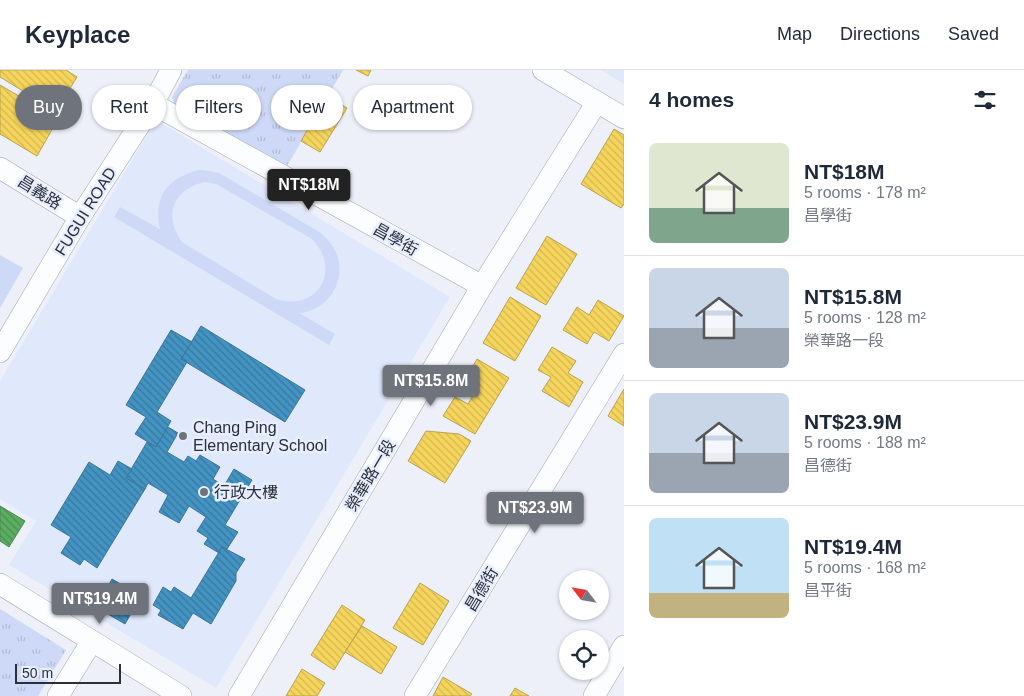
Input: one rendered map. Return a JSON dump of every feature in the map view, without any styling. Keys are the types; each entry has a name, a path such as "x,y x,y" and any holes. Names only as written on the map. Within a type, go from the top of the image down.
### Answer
{"street":[{"name":"FUGUI ROAD","path":"164,85 172,70"},
{"path":"543,70 624,118"},
{"name":"榮華路一段","path":"239,696 482,286 597,102"},
{"name":"昌學街","path":"166,111 482,286"},
{"name":"FUGUI ROAD","path":"0,352 80,217 136,130"},
{"name":"昌義路","path":"0,168 80,217"},
{"name":"昌德街","path":"415,696 624,354"},
{"path":"0,584 181,696"},
{"path":"58,696 92,641"},
{"path":"594,696 623,651"}],"shaded area":[{"path":"601,70 624,70 624,84"},
{"name":"Chang Ping Elementary School","path":"166,126 450,297 216,688 9,565 36,521 0,499 0,381 150,130 166,130"}],"green space":[{"path":"188,70 343,70 334,85 271,85 271,130 308,130 287,166 220,130 261,130 261,85 179,85"},
{"path":"176,90 176,107 175,106 172,97"},
{"path":"199,170 219,173 321,233 330,243 336,252 339,265 339,276 336,285 326,301 309,311 299,313 335,334 329,345 114,217 120,207 160,229 159,207 165,190 178,178","holes":["205,182 216,184 312,239 321,251 325,263 325,275 321,286 314,294 304,299 291,301 276,299 182,242 173,223 172,213 174,205 185,191 194,186"]},
{"path":"0,255 23,268 0,308"},
{"path":"0,609 66,650 38,696 0,696"}],"building: Homes":[{"path":"0,70 66,70 77,77 72,85 15,86 0,77"},
{"path":"356,70 371,70 368,76"},
{"path":"0,85 15,94 15,130 52,130 37,156 0,134"},
{"path":"343,106 347,108 343,115"},
{"path":"614,129 624,135 624,204 621,208 581,184"},
{"path":"307,130 334,130 320,152 301,141"},
{"path":"547,236 577,254 546,305 516,288"},
{"path":"510,297 541,316 515,361 483,343"},
{"path":"598,300 624,316 609,341 594,332 587,344 563,330 577,307 589,315"},
{"path":"552,347 576,361 568,373 583,382 569,407 542,391 551,377 538,370"},
{"path":"477,359 509,378 475,434 443,416 455,397 468,404 480,384 467,376"},
{"path":"624,389 624,426 608,416"},
{"path":"426,431 459,434 471,441 445,483 408,461"},
{"path":"420,583 449,601 423,645 393,628"},
{"path":"342,605 365,620 334,670 311,655"},
{"path":"362,626 397,647 381,674 345,652"},
{"path":"302,669 325,683 317,696 286,696"},
{"path":"443,677 472,694 470,696 433,696"},
{"path":"515,688 529,696 510,696"}],"building: Schools":[{"path":"201,326 305,390 285,422 181,359"},
{"path":"171,330 192,342 181,359 187,362 157,412 171,421 156,447 135,434 146,417 126,405"},
{"name":"行政大樓","path":"168,427 178,433 167,452 184,462 188,456 196,461 200,455 220,467 213,479 224,486 234,469 252,480 225,525 238,532 227,549 222,547 219,553 204,544 208,538 197,531 206,517 189,506 179,523 159,512 168,495 148,483 145,489 126,478 147,442 156,447"},
{"path":"118,461 132,469 126,478 145,489 97,568 84,559 80,565 61,553 71,537 51,525 89,462 110,475"},
{"path":"222,547 245,559 236,573 236,581 211,624 193,613 183,629 158,615 161,610 153,605 163,587 171,592 174,587 191,598"},
{"path":"112,579 129,589 121,601 134,608 125,624 96,607"}],"building: Public":[{"path":"0,506 25,521 9,547 0,541"}],"place":[{"name":"Chang Ping Elementary School","path":"183,436"},
{"name":"行政大樓","path":"204,492"}]}
